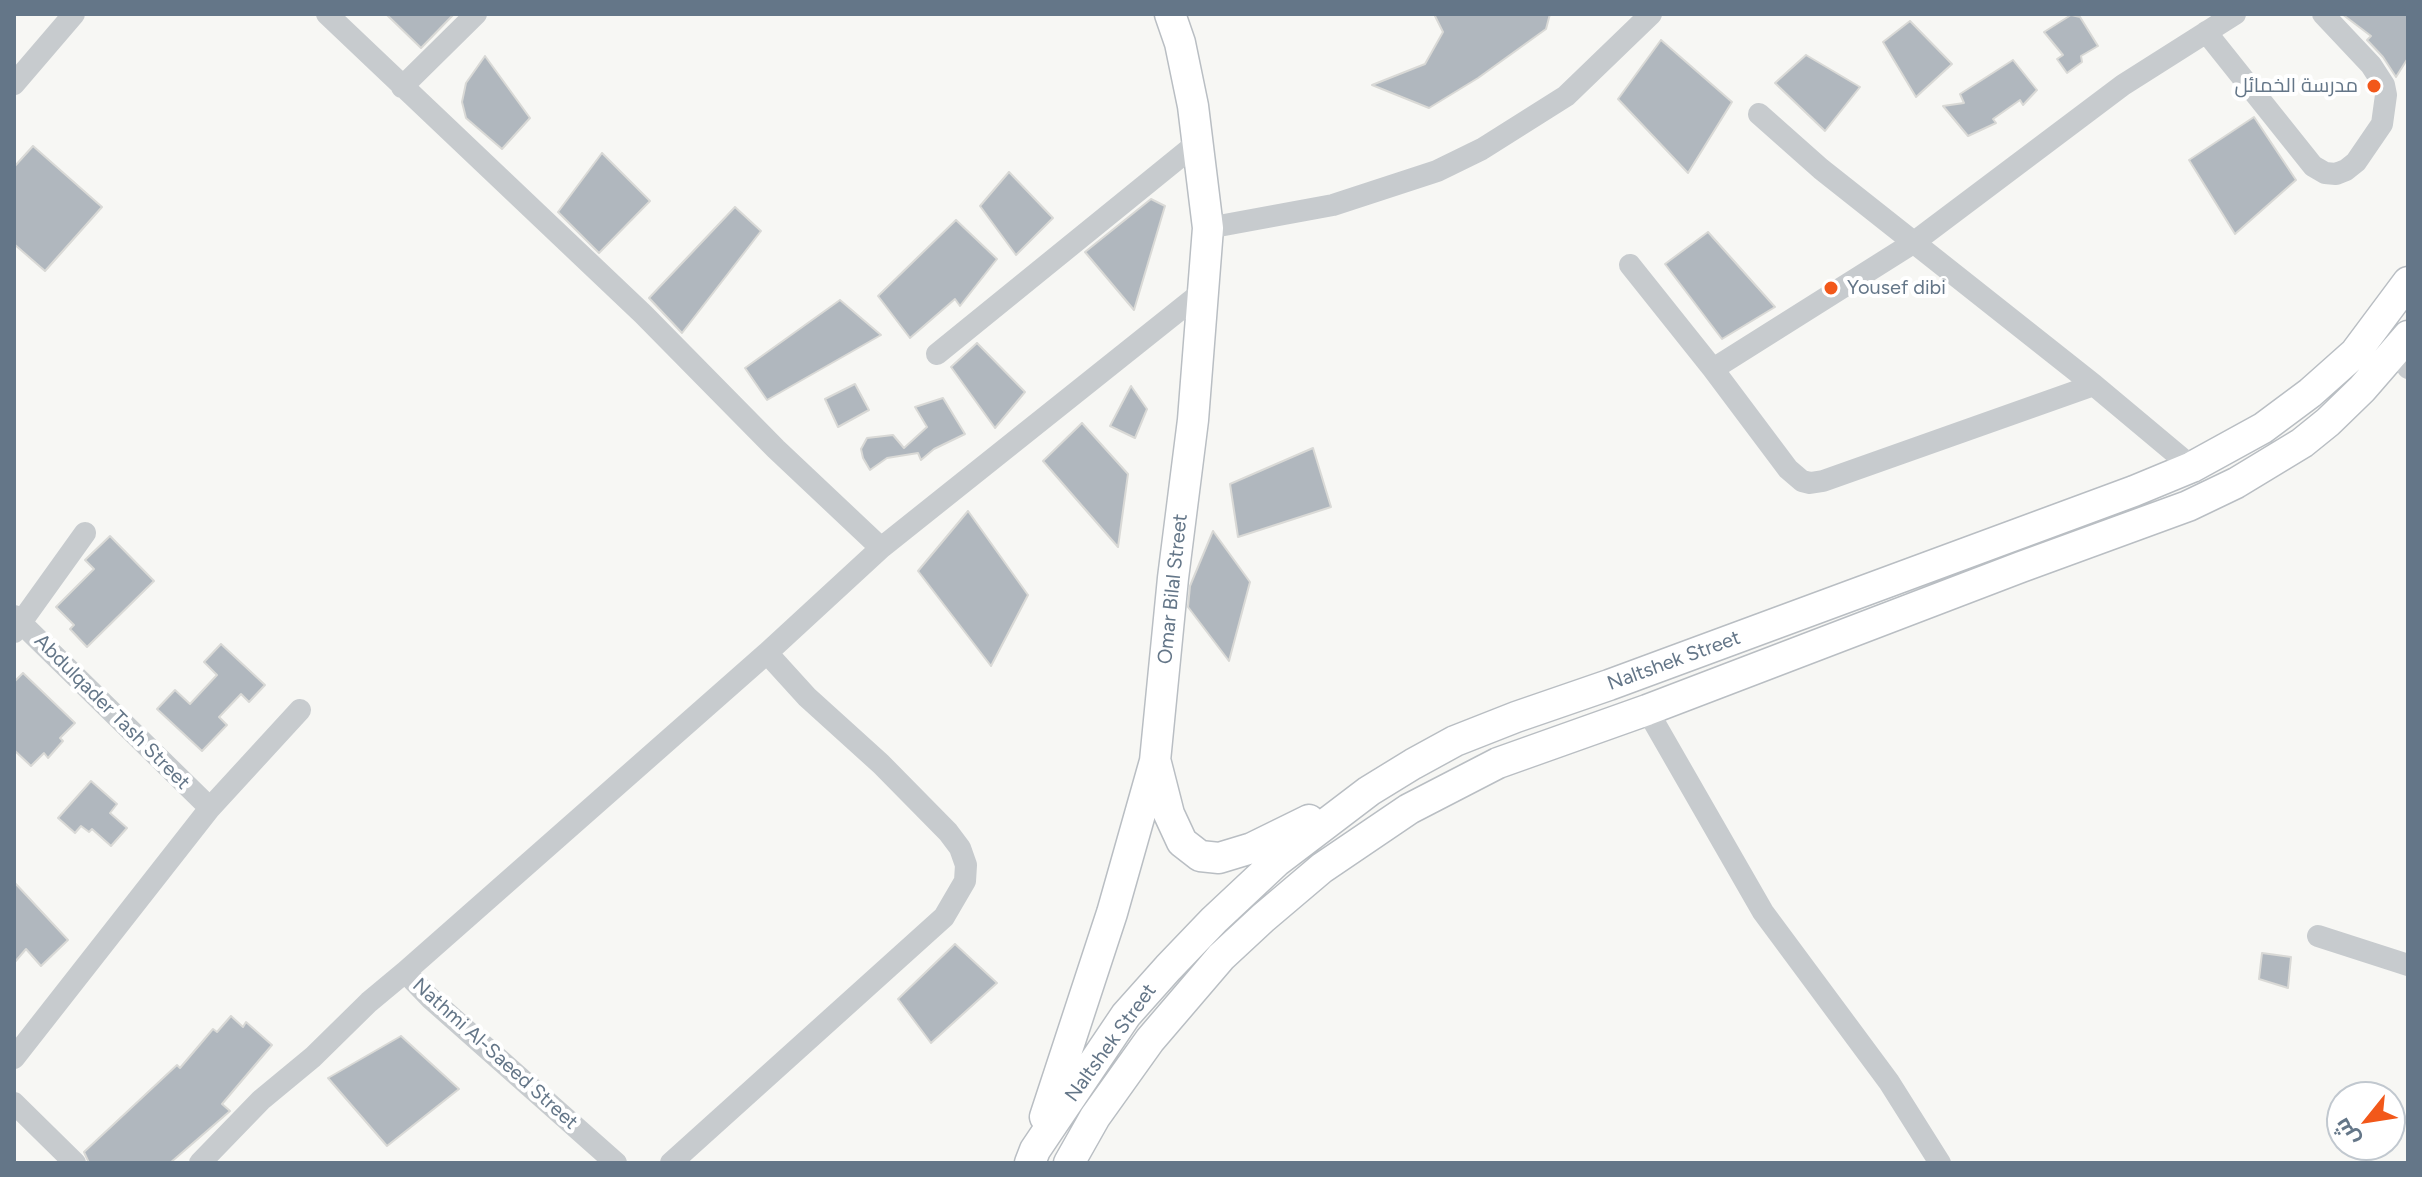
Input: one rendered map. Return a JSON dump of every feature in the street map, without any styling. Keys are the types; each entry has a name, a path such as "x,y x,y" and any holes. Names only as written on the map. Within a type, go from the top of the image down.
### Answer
{"main road":[{"name":"Omar Bilal Street","path":"1033,1156 1066,1046 1112,913 1155,761 1193,420 1208,228 1180,43 1170,14"},
{"name":"Naltshek Street","path":"1033,1156 1126,1015 1168,968 1277,861 1369,791 1455,741 2041,526 2192,467 2263,428 2310,393 2355,353 2408,282"},
{"name":"Naltshek Street","path":"1069,1163 1095,1117 1170,1014 1221,957 1322,868 1409,809 1498,763 2188,506 2236,483 2302,443 2405,351"},
{"path":"1155,761 1169,814 1182,842 1200,856 1219,858 1252,848 1369,791"}],"street":[{"path":"14,84 74,14"},
{"path":"327,14 643,314 776,449 881,548"},
{"path":"402,87 476,14"},
{"path":"1208,228 1333,205 1379,192 1448,166 1482,149 1566,96 1651,14"},
{"path":"1713,369 1913,243 2123,85 2235,14"},
{"path":"2206,32 2313,166 2325,173 2336,174 2356,162 2382,124 2386,95 2384,85 2371,65 2323,14"},
{"path":"1759,114 1821,169 2094,385 2192,467"},
{"path":"937,354 1197,143"},
{"path":"1630,265 1788,469 1802,481 1810,483 1894,457 2094,385"},
{"path":"405,972 767,653 881,548 1202,292"},
{"path":"16,623 85,533"},
{"name":"Abdulqader Tash Street","path":"16,623 210,808"},
{"path":"671,1163 944,917 965,881 966,865 960,848 948,832 881,764 807,697 767,653"},
{"path":"14,1058 210,808 300,710"},
{"path":"1647,710 1763,912 1889,1082 1940,1163"},
{"path":"2318,936 2408,965"},
{"name":"Nathmi Al-Saeed Street","path":"200,1163 261,1100 313,1057 405,972 616,1163"},
{"path":"14,1103 75,1163"}],"building":[{"path":"386,14 454,14 421,48"},
{"path":"1434,14 1550,14 1546,29 1478,78 1429,108 1372,85 1425,64 1443,32"},
{"path":"2342,14 2408,14 2408,58 2396,77 2367,40 2371,36"},
{"path":"2071,15 2080,17 2098,46 2081,56 2082,62 2067,73 2057,59 2063,55 2044,32"},
{"path":"1910,21 1952,64 1916,97 1883,42"},
{"path":"1661,40 1732,102 1688,173 1618,99"},
{"path":"1806,55 1860,87 1825,131 1775,83"},
{"path":"485,56 530,118 502,149 466,118 462,102 466,83"},
{"path":"2013,60 2037,90 2023,105 2020,100 1993,119 1996,123 1968,136 1943,106 1964,103 1960,94"},
{"path":"2254,117 2296,180 2235,234 2189,160"},
{"path":"33,146 102,207 45,271 14,244 14,167"},
{"path":"602,153 650,201 599,253 558,212"},
{"path":"1009,172 1053,218 1016,255 980,206"},
{"path":"1151,199 1165,206 1134,310 1085,252"},
{"path":"735,207 761,231 682,333 649,298"},
{"path":"956,220 997,259 960,306 955,299 910,338 878,296"},
{"path":"1708,232 1775,307 1722,339 1665,264"},
{"path":"840,300 881,335 767,400 745,368"},
{"path":"977,343 1025,392 995,428 951,367"},
{"path":"855,384 869,410 838,427 825,399"},
{"path":"1131,386 1147,409 1135,438 1110,426"},
{"path":"943,398 965,434 934,449 921,460 918,453 887,458 870,470 861,449 867,438 893,435 904,448 927,427 915,407"},
{"path":"1082,423 1128,474 1118,547 1043,461"},
{"path":"1313,448 1331,507 1238,537 1230,484"},
{"path":"968,511 1028,595 991,666 918,571"},
{"path":"1213,531 1250,582 1229,661 1188,607 1190,586"},
{"path":"110,536 154,581 87,647 70,629 74,625 56,607 94,569 85,560"},
{"path":"221,644 265,685 249,702 241,694 219,717 227,725 202,751 157,709 175,690 190,704 217,675 204,662"},
{"path":"23,673 75,723 60,738 63,741 48,758 44,753 31,766 14,750 14,682"},
{"path":"91,781 117,804 110,813 127,828 111,846 92,829 89,832 81,826 75,833 58,818"},
{"path":"14,882 68,940 41,966 26,949 14,963"},
{"path":"955,944 997,983 931,1043 898,999"},
{"path":"2262,953 2291,957 2288,988 2259,979"},
{"path":"231,1016 243,1027 246,1022 272,1045 222,1104 230,1111 170,1163 89,1163 84,1152 177,1065 180,1068 213,1029 217,1032"},
{"path":"401,1036 459,1089 387,1146 328,1078"}],"place":[{"name":"مدرسة الخمائل","path":"2374,86"},
{"name":"Yousef dibi","path":"1831,288"}]}
